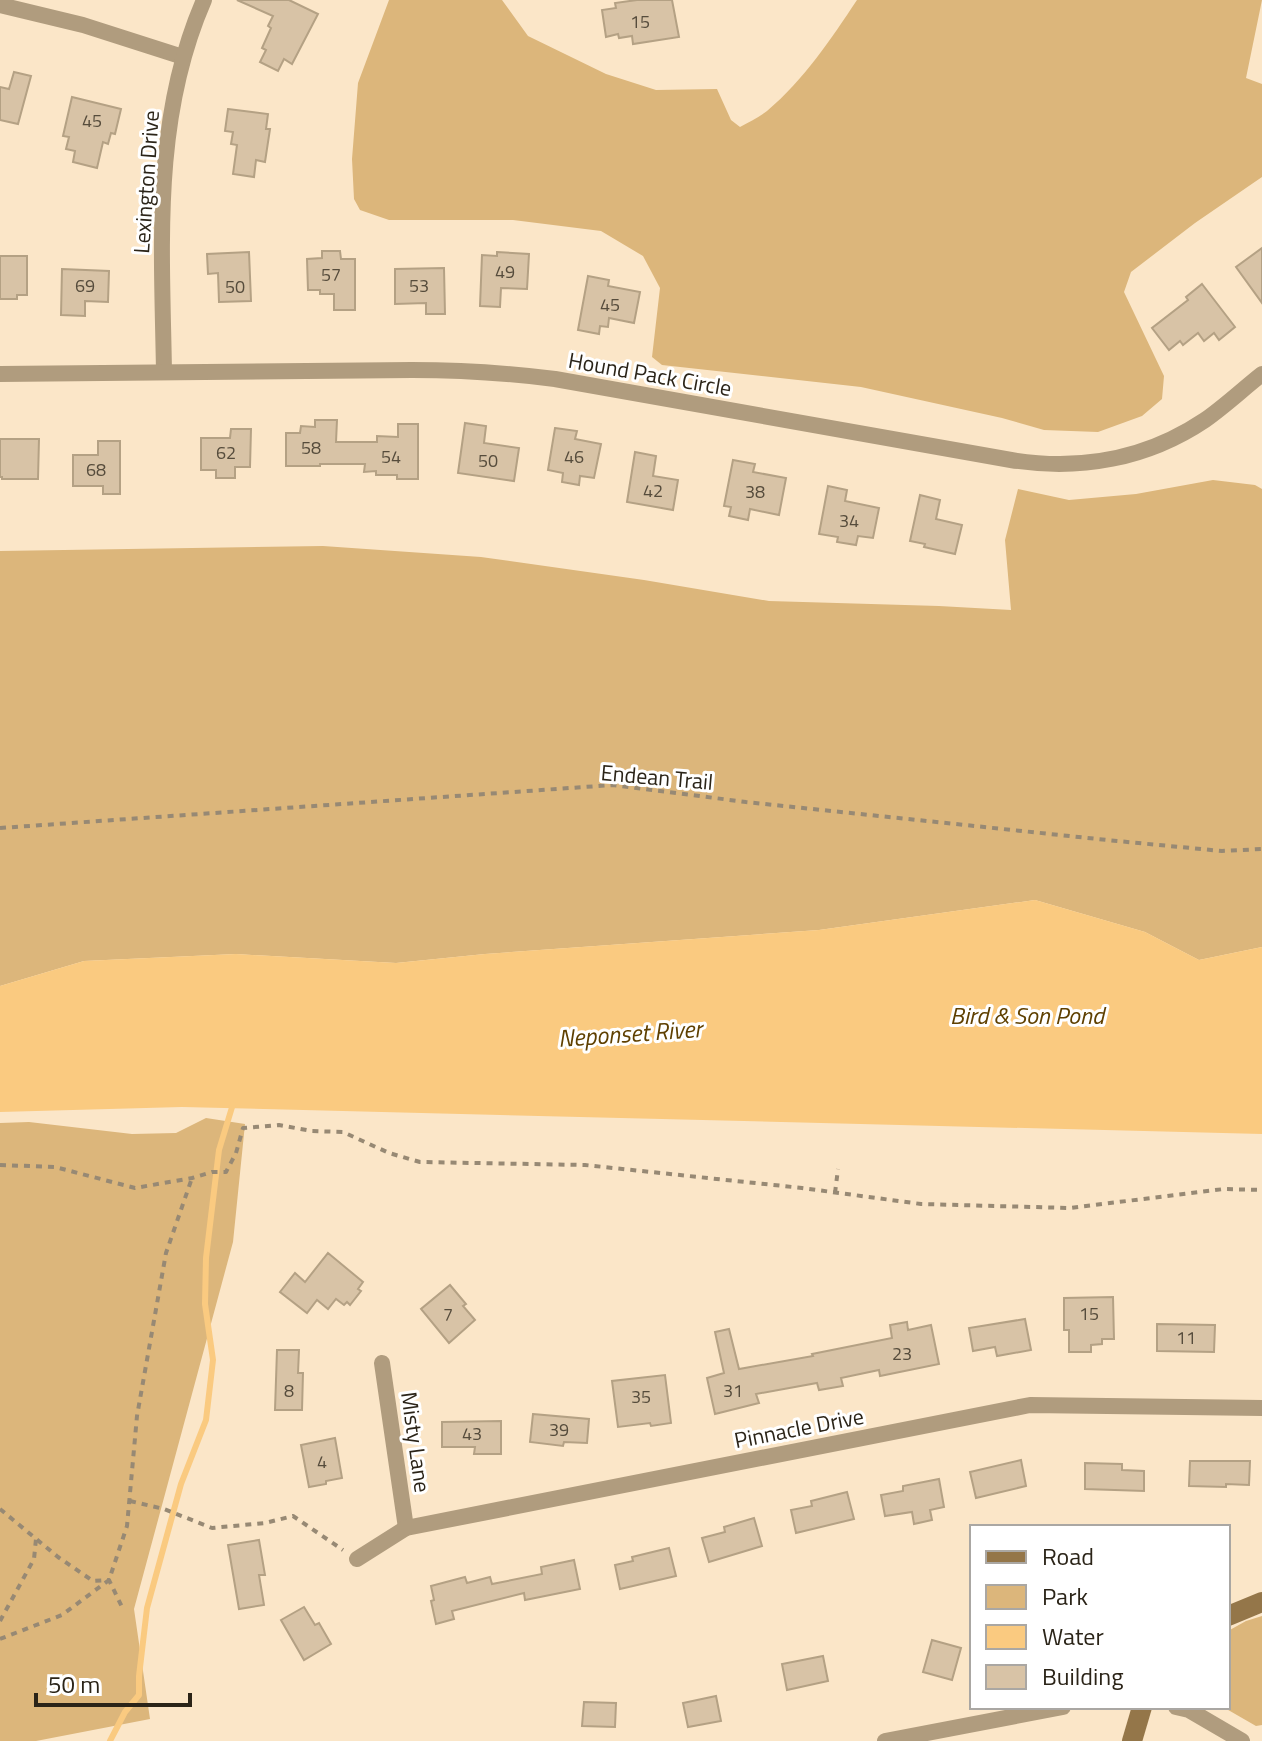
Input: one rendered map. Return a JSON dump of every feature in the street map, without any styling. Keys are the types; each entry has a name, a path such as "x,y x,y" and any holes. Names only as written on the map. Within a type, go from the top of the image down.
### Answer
{"street":[{"name":"Lexington Drive","path":"164,372 161,211 168,131 183,57 204,0"},
{"path":"0,5 83,25 183,57"},
{"name":"Hound Pack Circle","path":"0,374 425,370 506,373 555,379 1011,460 1062,465 1113,459 1162,444 1207,419 1262,374"},
{"name":"Misty Lane","path":"382,1363 406,1528"},
{"name":"Pinnacle Drive","path":"357,1559 406,1528 1030,1405 1262,1408"},
{"path":"1230,1615 1262,1602"},
{"path":"885,1741 1053,1709"},
{"path":"1132,1741 1141,1709"},
{"path":"1185,1709 1242,1741"}],"path":[{"name":"Endean Trail","path":"0,828 613,785 1117,841 1222,851 1262,849"},
{"path":"0,1165 55,1167 135,1188 212,1172 226,1172 236,1153 243,1128 279,1125 343,1132 389,1153 420,1162 585,1165 921,1204 1070,1208 1224,1189 1262,1190"},
{"path":"835,1193 838,1169"},
{"path":"0,1639 62,1615 109,1580 127,1526 137,1416 166,1253 192,1178"},
{"path":"130,1501 164,1509 212,1528 265,1523 293,1516 357,1559"},
{"path":"0,1509 58,1557 93,1581 109,1580"},
{"path":"0,1621 34,1559 36,1539"},
{"path":"109,1580 122,1607"}],"green space":[{"path":"389,0 502,0 528,36 606,74 656,90 717,89 731,120 740,127 767,111 805,73 857,0 1262,0 1246,78 1262,84 1262,177 1131,272 1124,292 1164,376 1162,399 1142,416 1098,432 1044,430 861,387 662,365 652,357 660,288 643,256 601,231 513,220 389,220 360,210 354,199 352,159 358,83"},
{"path":"1213,480 1255,485 1262,489 1262,947 1199,960 1145,932 1035,900 819,930 396,963 236,954 84,961 0,986 0,551 323,546 481,557 769,601 1011,610 1005,540 1018,489 1069,500 1136,494"},
{"path":"206,1118 245,1124 233,1242 134,1609 150,1719 36,1741 0,1741 0,1123 29,1122 132,1134 176,1133"},
{"path":"1262,1616 1262,1725 1256,1726 1226,1709 1230,1709 1230,1630"}],"water":[{"name":"Bird & Son Pond","path":"1035,900 1145,932 1199,960 1262,947 1262,1134 182,1107 0,1112 0,986 84,961 236,954 396,963 819,930"}],"building":[{"path":"237,0 289,0 318,14 292,64 284,59 278,71 260,62 266,50 262,48 273,16"},
{"path":"672,0 679,37 633,44 632,36 619,38 618,34 606,37 602,10 616,8 615,3"},
{"path":"14,72 31,76 18,124 0,120 0,87 9,89"},
{"path":"72,97 121,109 115,134 111,133 108,144 103,142 97,168 73,162 75,151 66,149 69,137 63,136"},
{"path":"228,109 268,114 266,129 270,129 265,162 256,160 254,177 233,174 237,145 231,144 233,132 225,131"},
{"path":"1262,248 1262,303 1236,267"},
{"path":"322,251 340,251 341,259 355,259 355,310 334,310 334,294 308,290 307,259 322,258"},
{"path":"249,252 251,301 219,302 218,273 208,274 207,254"},
{"path":"497,252 529,254 527,289 501,288 500,307 480,306 482,255 497,256"},
{"path":"0,256 27,256 27,295 17,295 17,299 0,299"},
{"path":"444,268 445,314 426,314 426,303 395,304 395,269"},
{"path":"62,269 109,271 108,302 85,301 85,316 61,315"},
{"path":"588,276 609,280 608,286 640,292 634,323 609,318 608,327 600,326 599,334 578,330"},
{"path":"1202,284 1235,327 1219,340 1214,333 1204,341 1198,333 1183,345 1180,341 1169,350 1152,328 1188,300 1186,297"},
{"path":"315,420 337,420 336,442 377,442 377,436 398,437 398,424 418,424 418,479 397,479 397,475 364,472 365,464 286,466 286,433 300,433 301,426 315,427"},
{"path":"465,423 486,426 484,443 519,448 514,481 458,473"},
{"path":"555,428 577,431 575,439 601,444 594,478 580,476 579,485 562,482 563,473 548,470"},
{"path":"231,429 251,429 250,467 235,467 235,478 216,478 216,470 201,470 201,438 230,438"},
{"path":"0,439 39,439 38,479 0,477"},
{"path":"98,441 120,441 120,494 103,494 103,486 73,486 73,455 98,455"},
{"path":"635,452 656,456 653,476 678,480 673,510 627,502"},
{"path":"733,460 755,464 753,472 786,478 779,515 750,509 748,520 729,516 731,507 724,506"},
{"path":"828,486 847,490 845,501 879,508 873,538 858,536 856,545 837,542 838,537 819,534"},
{"path":"920,495 940,500 936,519 962,525 955,554 910,541"},
{"path":"328,1253 363,1282 358,1289 361,1291 350,1305 336,1299 328,1309 317,1300 307,1313 280,1292 295,1273 305,1282"},
{"path":"450,1285 475,1320 449,1343 421,1309"},
{"path":"1113,1297 1114,1339 1102,1339 1102,1344 1091,1345 1091,1352 1069,1352 1069,1330 1064,1330 1064,1298"},
{"path":"1025,1319 1031,1350 997,1356 995,1347 973,1351 969,1328"},
{"path":"907,1322 908,1330 931,1325 939,1364 880,1376 879,1370 841,1378 843,1386 819,1390 817,1383 756,1394 759,1403 715,1414 707,1378 724,1373 715,1332 729,1329 739,1369 892,1338 890,1325"},
{"path":"1157,1324 1215,1325 1214,1352 1157,1351"},
{"path":"277,1350 299,1350 298,1373 303,1373 302,1410 275,1410"},
{"path":"665,1375 671,1423 618,1427 612,1381"},
{"path":"533,1414 589,1419 587,1443 564,1442 563,1446 530,1442"},
{"path":"501,1421 501,1454 474,1454 475,1447 442,1447 442,1422"},
{"path":"335,1438 342,1478 309,1487 301,1445"},
{"path":"1021,1460 1026,1486 976,1498 970,1472"},
{"path":"1190,1461 1250,1461 1249,1485 1189,1486"},
{"path":"1085,1463 1122,1464 1122,1470 1144,1471 1144,1491 1085,1489"},
{"path":"939,1479 944,1507 930,1510 932,1520 914,1524 912,1512 885,1516 881,1495 903,1491 903,1486"},
{"path":"847,1492 854,1519 796,1533 791,1510 812,1506 811,1501"},
{"path":"754,1518 762,1546 709,1562 702,1538 725,1532 724,1527"},
{"path":"259,1540 265,1575 259,1575 264,1605 239,1609 228,1545"},
{"path":"669,1548 676,1576 620,1589 615,1565 633,1561 632,1557"},
{"path":"574,1560 580,1589 525,1600 524,1593 452,1611 454,1619 436,1624 431,1586 465,1577 467,1583 490,1577 492,1584 542,1574 541,1567"},
{"path":"304,1607 315,1625 319,1623 331,1644 304,1660 281,1620"},
{"path":"932,1640 961,1648 952,1680 923,1672"},
{"path":"823,1656 828,1681 787,1690 782,1664"},
{"path":"716,1696 721,1721 688,1727 683,1703"},
{"path":"584,1702 616,1703 615,1727 582,1726"}],"waterway":[{"path":"110,1741 125,1712 139,1695 147,1608 181,1484 206,1420 213,1360 205,1304 206,1258 219,1150 233,1104"}],"water label":[{"name":"Neponset River","path":"630,1034"}]}
